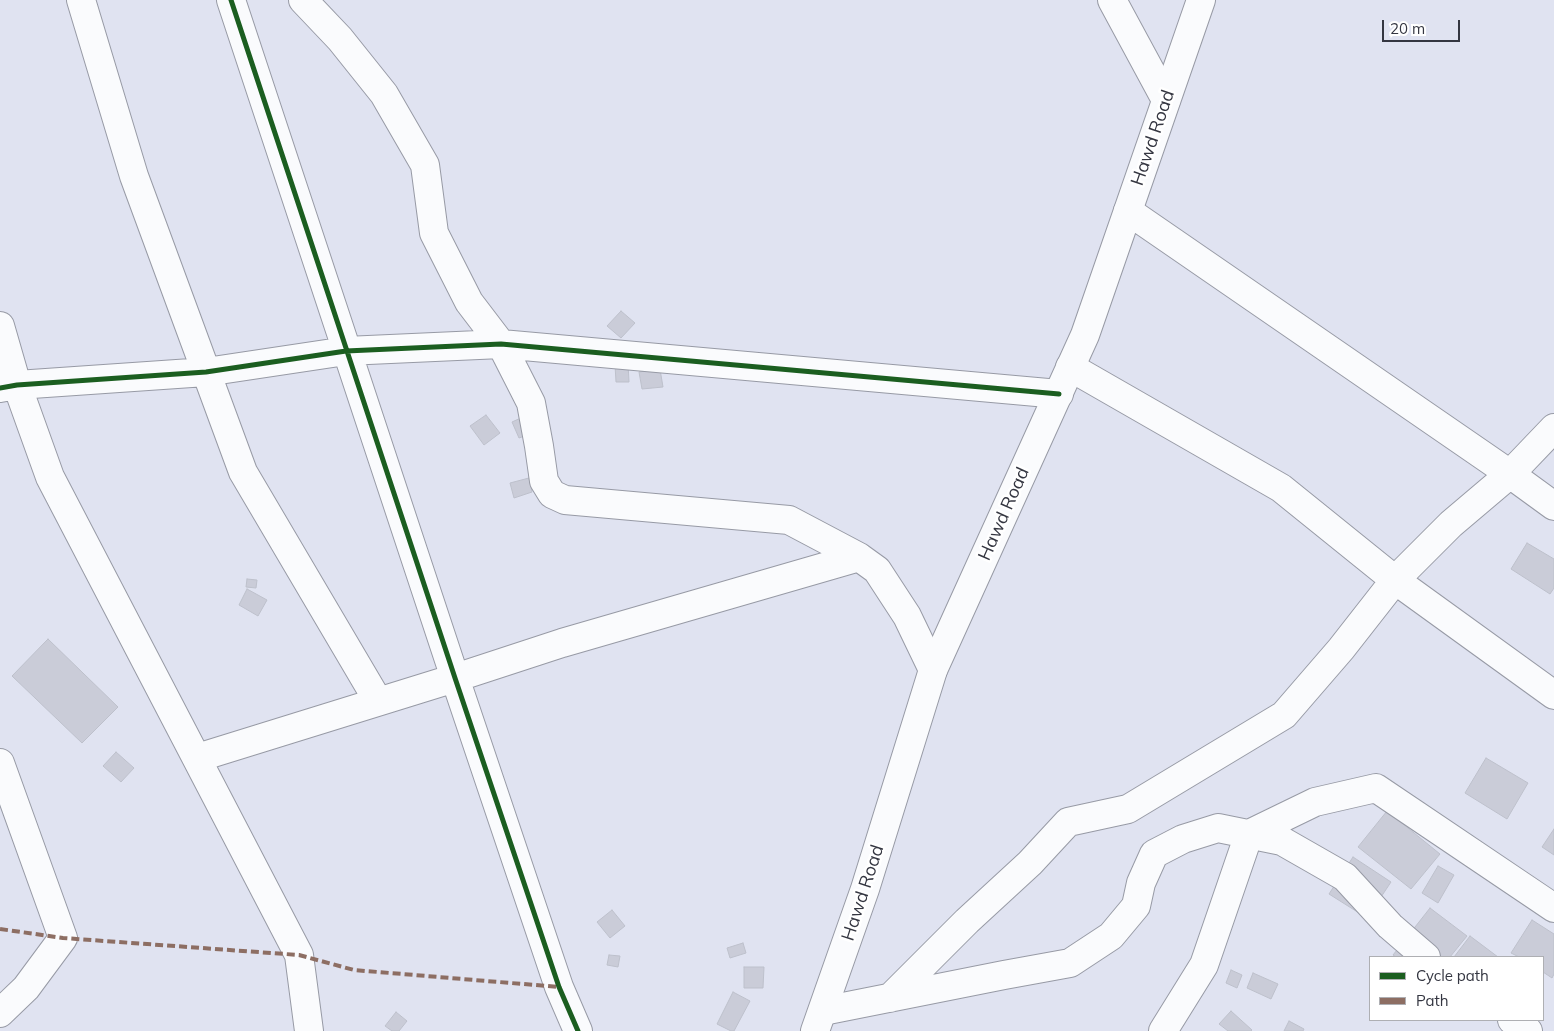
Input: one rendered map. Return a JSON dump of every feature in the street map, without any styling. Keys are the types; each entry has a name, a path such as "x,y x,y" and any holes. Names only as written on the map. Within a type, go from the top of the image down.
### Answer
{"street":[{"path":"81,0 134,176 243,472 378,701"},
{"path":"232,0 455,678 559,987 578,1031"},
{"path":"303,0 340,39 384,94 421,157 425,165 434,232 469,302 501,344 531,403 540,446 544,481 552,494 565,500 789,520 859,556 877,570 907,616 933,670"},
{"path":"1112,0 1166,100"},
{"name":"Hawd Road","path":"819,1021 865,889 933,670 1085,335 1201,0"},
{"path":"1128,211 1554,506"},
{"path":"0,326 9,387 50,477 299,955 309,1031"},
{"path":"9,387 206,372 346,351 501,344 1059,394"},
{"path":"1070,367 1281,488 1394,580 1554,695"},
{"path":"890,998 967,921 1030,863 1068,822 1128,809 1284,715 1341,649 1394,580 1451,524 1510,474 1554,428"},
{"path":"197,758 572,640 859,556"},
{"path":"0,763 63,938 26,988 0,1013"},
{"path":"1163,1031 1204,965 1249,834 1315,802 1376,788 1554,908"},
{"path":"819,1021 890,998 1070,963 1111,936 1136,906 1142,883 1154,854 1183,839 1218,828 1282,841 1345,877 1390,926 1425,956"},
{"path":"1513,1021 1528,1031"}],"building":[{"path":"621,311 635,323 621,338 607,326"},
{"path":"628,363 629,382 616,382 615,365"},
{"path":"660,369 663,387 642,389 639,372"},
{"path":"486,415 500,433 484,445 470,426"},
{"path":"523,417 530,434 519,438 512,422"},
{"path":"529,478 532,492 514,498 510,483"},
{"path":"1527,543 1554,559 1554,588 1550,594 1511,569"},
{"path":"247,579 257,580 256,588 246,587"},
{"path":"247,589 267,600 258,616 239,605"},
{"path":"48,639 118,707 82,743 12,676"},
{"path":"116,752 134,768 121,782 103,766"},
{"path":"1486,758 1528,783 1507,819 1465,793"},
{"path":"1387,811 1440,854 1411,889 1358,847"},
{"path":"1554,829 1554,855 1542,847"},
{"path":"1353,857 1391,882 1367,918 1329,894"},
{"path":"1438,866 1454,875 1438,903 1422,893"},
{"path":"1430,908 1467,936 1451,956 1393,955"},
{"path":"612,910 625,926 610,938 597,922"},
{"path":"1532,920 1554,934 1554,974 1552,978 1544,973 1544,956 1517,956 1511,953"},
{"path":"1470,936 1497,956 1455,956"},
{"path":"743,943 746,953 730,958 727,948"},
{"path":"609,955 620,956 618,967 607,965"},
{"path":"744,967 764,967 763,988 744,988"},
{"path":"1231,970 1242,975 1237,988 1226,983"},
{"path":"1253,973 1278,984 1271,999 1247,988"},
{"path":"733,992 750,1001 734,1031 731,1031 717,1024"},
{"path":"1231,1011 1252,1030 1228,1031 1219,1024"},
{"path":"396,1012 407,1021 399,1031 392,1031 385,1026"},
{"path":"1289,1021 1304,1029 1303,1031 1284,1031"}],"marked path":[{"path":"0,929 63,938 299,955 354,970 559,987"}],"cycle path":[{"path":"231,0 455,678 559,987 578,1031"},
{"path":"0,388 17,385 206,372 346,351 501,344 1059,394"}]}
